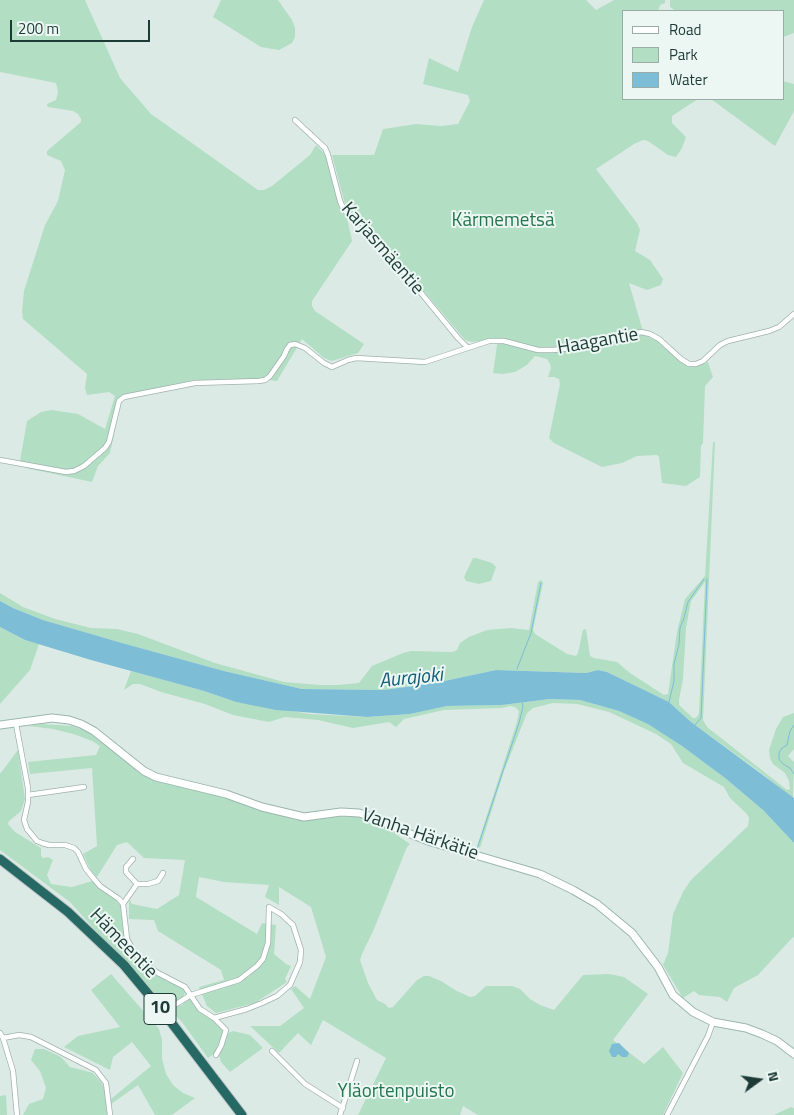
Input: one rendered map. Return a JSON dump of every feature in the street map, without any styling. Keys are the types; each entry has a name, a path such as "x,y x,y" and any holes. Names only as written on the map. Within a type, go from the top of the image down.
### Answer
{"highway":[{"name":"Hämeentie","path":"0,859 89,930 124,965 163,1012 242,1115"}],"street":[{"name":"Karjasmäentie","path":"295,120 324,148 328,155 343,208 367,227 458,338 468,347"},
{"name":"Haagantie","path":"468,347 489,341 504,341 538,350 553,350 587,346 641,332 659,339 680,359 689,364 696,364 703,361 720,345 779,327 794,314"},
{"path":"0,460 66,472 74,471 84,466 105,448 109,442 119,401 124,397 195,383 265,380 270,376 287,349 295,344 305,348 313,356 332,367 348,360 365,358 425,362 468,347"},
{"name":"Vanha Härkätie","path":"0,725 52,718 69,720 94,731 144,771 156,777 226,794 270,809 304,817 341,812 359,813 376,818 395,828 431,842 540,874 597,904 627,929 648,951 673,995 693,1012 713,1022 746,1028 762,1034 777,1041 794,1054"},
{"path":"16,724 24,760 28,795 24,820 27,829 32,836 42,843 65,845 74,848 90,875 100,886 119,899 123,904 127,939 134,952 158,973 186,987 200,1009 214,1018 226,1030 216,1055"},
{"path":"28,795 84,787"},
{"path":"133,859 126,867 126,872 137,884 148,884 158,881 163,872"},
{"path":"123,904 137,884"},
{"path":"163,1012 191,995 239,980 257,966 268,943 269,907 288,919 293,925 301,950 300,962 290,985 277,996 262,1003 214,1018"},
{"path":"667,1115 708,1036 713,1022"},
{"path":"17,1115 13,1071 2,1035 31,1037 96,1070 106,1083 110,1115"},
{"path":"272,1051 305,1084 342,1108"},
{"path":"340,1115 357,1062"}],"green space":[{"path":"0,0 85,0 120,78 151,114 258,190 264,190 272,186 310,155 316,145 325,154 328,161 339,206 347,218 352,241 312,301 312,306 315,311 364,344 358,353 332,361 324,358 302,339 277,381 259,379 194,380 122,396 110,453 98,466 92,482 26,468 20,461 27,421 41,412 51,410 78,414 105,429 115,396 109,392 87,395 85,388 87,374 23,319 24,291 45,225 58,201 65,170 61,161 47,155 47,151 81,122 81,119 73,111 48,107 47,104 56,100 58,92 56,83 0,72"},
{"path":"221,0 278,0 292,20 295,28 295,37 292,43 279,50 261,47 213,17"},
{"name":"Kärmemetsä","path":"484,0 586,0 596,10 614,0 665,0 665,3 660,5 658,10 622,10 622,100 696,100 672,116 672,123 686,137 682,148 676,157 668,155 648,141 643,140 596,169 637,223 640,230 635,251 650,260 663,279 661,285 647,290 629,283 644,335 659,342 681,362 690,366 698,366 708,362 713,377 705,386 700,477 686,486 662,483 659,457 657,455 637,456 622,463 602,467 554,443 549,438 560,384 559,379 548,377 551,368 547,359 535,356 527,365 515,372 493,373 498,338 473,342 465,340 366,222 350,211 345,204 332,155 374,155 383,129 416,124 441,126 458,124 470,101 468,95 423,84 429,58 458,72 472,27"},
{"path":"670,0 794,0 794,33 784,37 784,10 674,10 670,7"},
{"path":"784,81 794,84 794,111 775,146 712,100 784,100"},
{"path":"713,442 715,442 703,720 707,727 787,790 790,789 789,781 785,773 773,764 769,750 776,729 783,717 794,713 794,749 788,756 794,762 793,798 691,722 669,702 607,672 598,670 586,673 496,670 435,683 384,690 302,689 224,671 43,620 0,601 0,593 23,607 55,619 91,628 117,629 138,634 215,663 284,682 338,685 359,683 372,666 403,653 411,651 452,652 457,650 460,643 469,637 487,630 511,628 529,630 538,582 541,580 543,583 533,630 535,634 567,654 576,656 583,630 586,629 590,656 617,662 630,673 664,695 668,694 677,632 685,599 705,576","holes":["705,582 699,714 696,718 693,718 679,705 679,700 683,679 686,628 691,601"]},
{"path":"473,558 492,563 496,567 491,581 479,584 466,581 464,577"},
{"path":"0,627 25,640 39,644 30,670 0,704"},
{"path":"131,671 236,702 310,714 367,717 410,714 447,706 502,705 550,699 580,700 619,711 648,723 725,778 763,810 794,843 794,938 758,975 734,988 727,1002 720,997 699,995 694,991 683,998 663,965 668,953 673,914 691,880 748,826 749,818 730,798 724,787 683,763 671,744 656,734 609,712 577,704 553,703 533,708 527,713 504,771 480,848 477,846 517,722 519,711 515,707 444,710 404,719 396,727 389,722 353,728 318,720 285,717 269,722 233,715 205,704 140,684 133,684 124,690"},
{"name":"Yläortenpuisto","path":"42,724 72,726 84,730 94,735 140,773 159,781 220,796 296,820 359,817 387,828 410,844 407,847 360,960 368,983 377,1000 389,1008 393,1007 417,980 424,976 441,981 470,997 475,996 486,986 512,986 520,989 530,999 540,1005 554,1010 583,975 609,974 624,977 648,994 613,1040 644,1064 663,1047 683,1073 663,1115 478,1115 463,1106 460,1115 358,1115 386,1058 323,1020 311,1045 298,1033 279,1053 250,1026 280,1026 304,1008 291,989 295,986 310,999 326,957 311,907 279,887 279,905 265,897 269,885 224,882 199,877 196,897 257,934 262,923 276,925 274,954 291,966 285,979 287,982 255,1003 216,1013 207,1006 199,987 224,980 221,970 158,931 154,920 129,919 129,899 132,904 157,909 179,895 185,860 144,858 127,842 117,845 97,877 92,873 83,854 97,846 92,768 30,774 28,762 96,755 100,746 73,734 28,726"},
{"path":"18,750 25,799 21,811 8,824 15,832 41,848 41,856 43,858 48,857 53,860 47,875 51,884 72,887 92,881 121,905 125,940 132,954 147,968 167,981 184,988 186,991 183,997 167,1008 164,1007 70,902 0,850 0,774"},
{"path":"111,974 159,1029 162,1040 162,1059 166,1074 173,1085 183,1093 195,1098 172,1115 155,1115 138,1085 111,1104 111,1099 151,1066 132,1042 113,1057 110,1070 64,1047 78,1036 120,1027 91,990"},
{"path":"189,998 200,1012 213,1018 224,1031 215,1053 208,1058 174,1014 174,1007 178,1004 180,1006"},
{"path":"233,1031 250,1035 263,1048 230,1072 221,1062 219,1055 228,1033"},
{"path":"35,1049 44,1049 61,1057 70,1067 93,1073 101,1082 106,1092 107,1115 23,1115 29,1104 43,1099 46,1088 40,1071 31,1060"},
{"path":"6,1095 7,1115 0,1115 0,1096"},
{"path":"791,1107 794,1108 794,1115 774,1115"}],"water":[{"path":"0,601 43,620 224,671 302,689 384,690 435,683 496,670 586,673 598,670 607,672 669,702 691,722 794,798 794,843 763,810 725,778 682,746 648,724 619,711 580,700 550,699 502,705 447,706 410,714 367,717 276,710 236,702 204,691 25,640 0,627"},
{"path":"619,1043 629,1053 627,1057 622,1057 618,1054 616,1057 612,1057 609,1051 612,1044"}],"waterway":[{"path":"669,702 674,681 674,664 679,644 680,628 688,602 704,579"},
{"path":"695,725 701,718 707,579"},
{"path":"517,669 531,633 541,583"},
{"path":"476,852 519,723 523,707 522,701"},
{"path":"794,725 790,731 787,745 779,753 779,759 794,774"}],"water label":[{"name":"Aurajoki","path":"411,679"}]}
